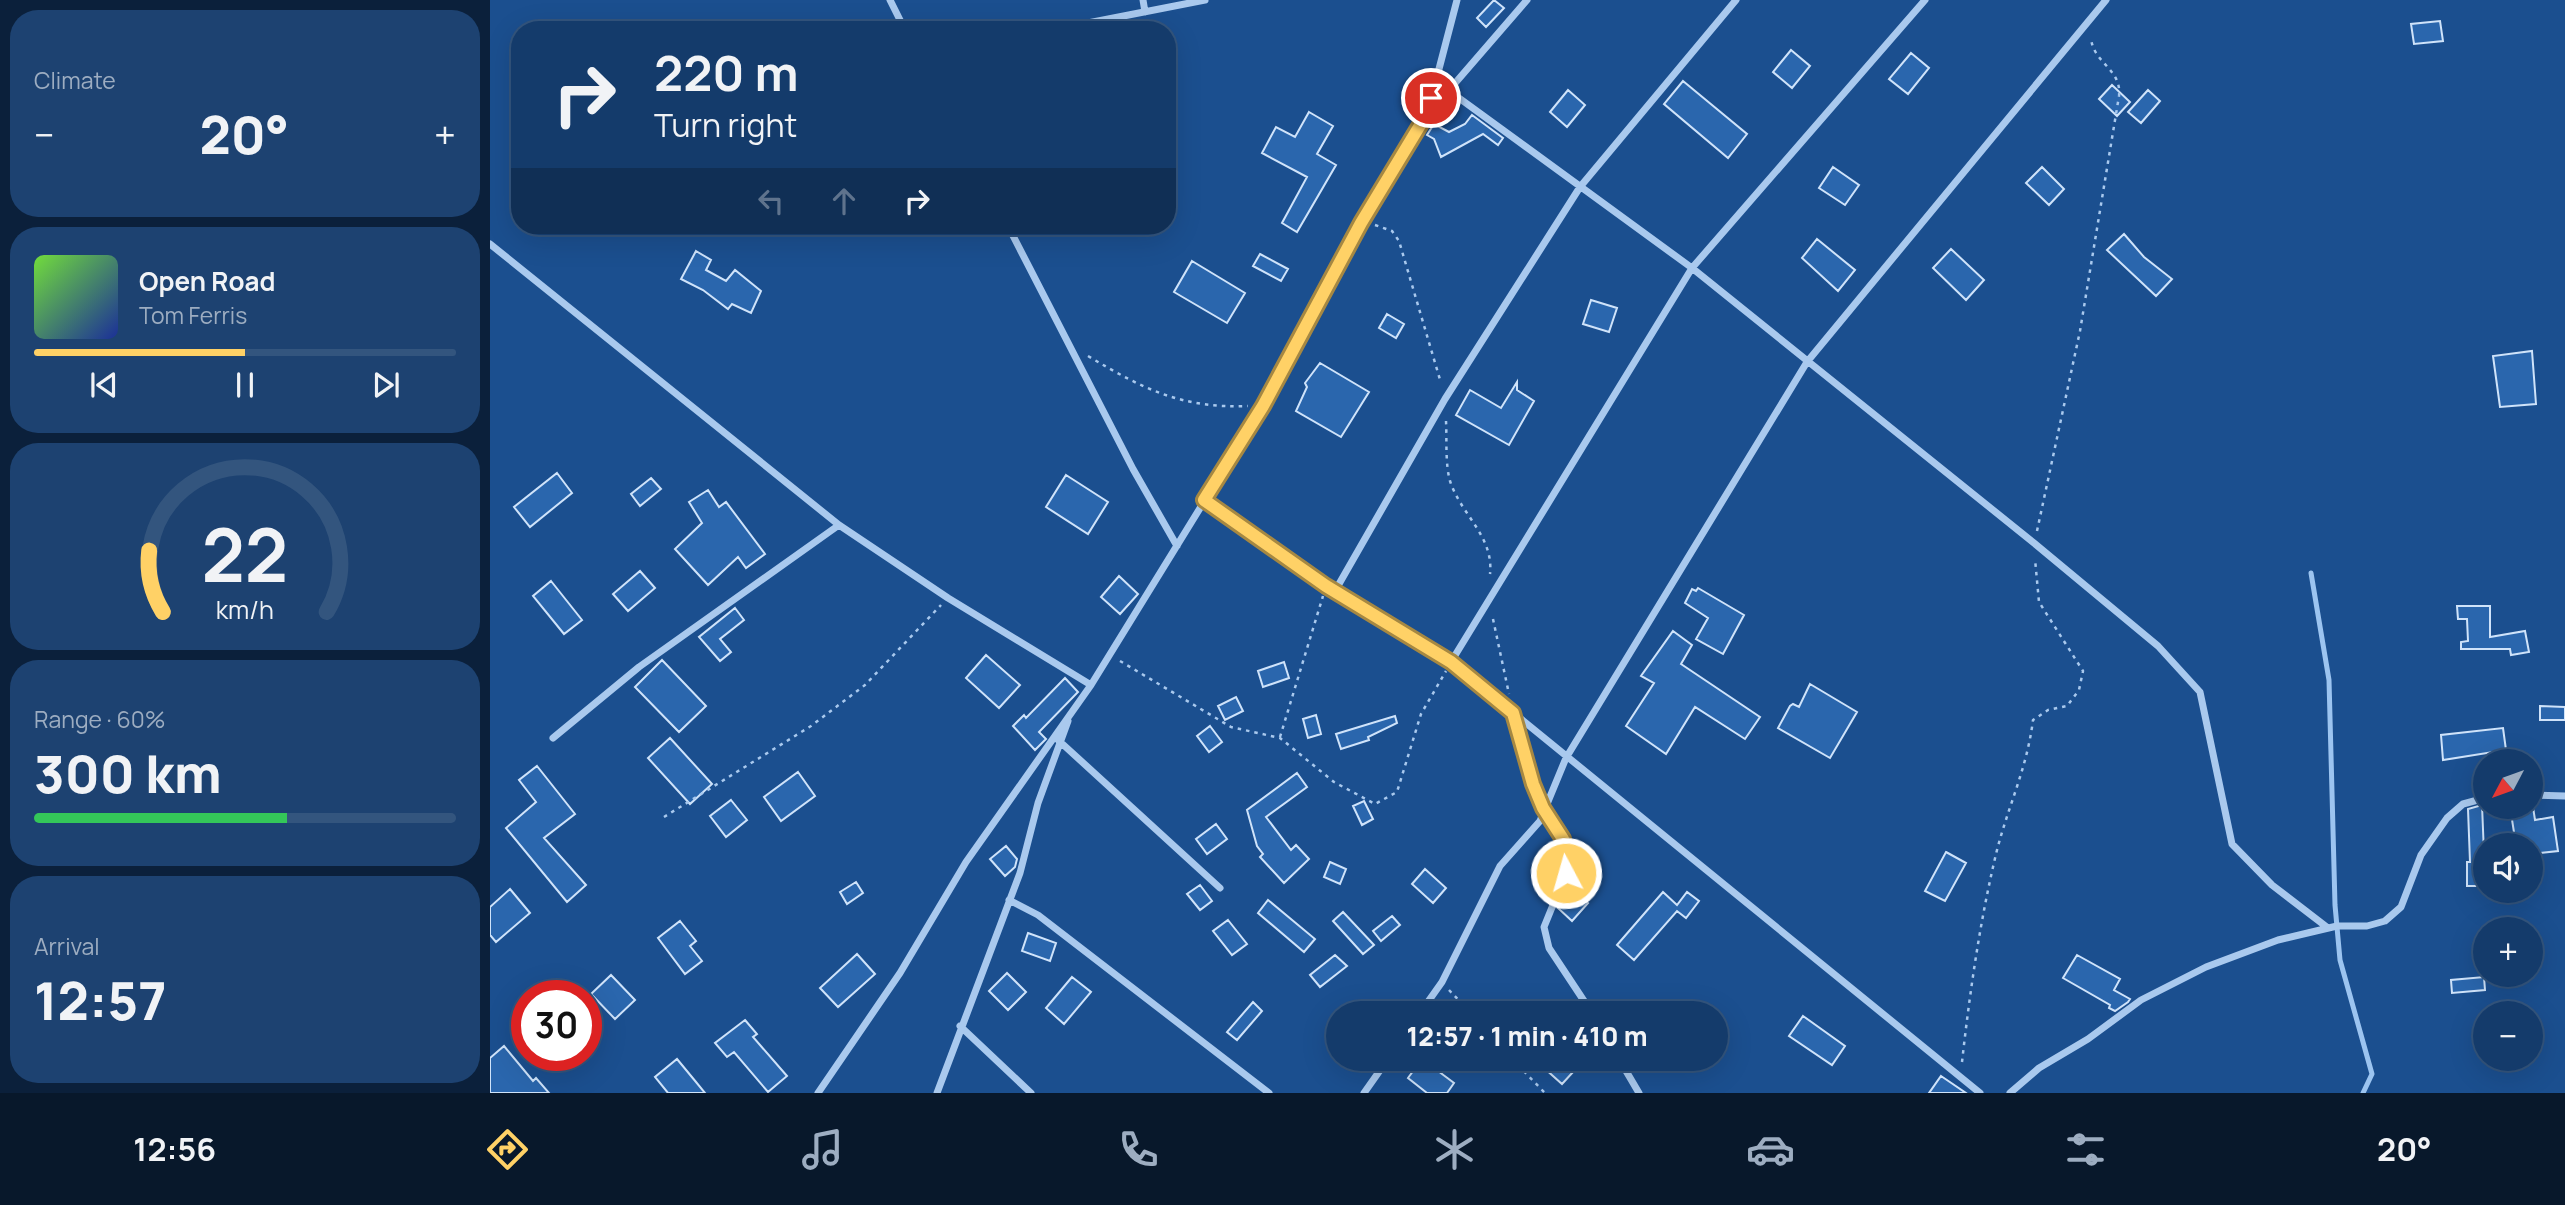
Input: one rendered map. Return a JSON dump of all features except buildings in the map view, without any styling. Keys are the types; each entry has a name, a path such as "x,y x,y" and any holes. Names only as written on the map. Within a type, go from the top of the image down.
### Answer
{"street":[{"path":"890,0 900,21"},
{"path":"1143,0 1145,12"},
{"path":"1098,21 1205,0"},
{"path":"1428,112 1457,0"},
{"path":"818,1093 900,973 966,862 1057,739 1071,711 1091,685 1263,406 1361,223 1428,112 1527,0"},
{"path":"1335,591 1445,399 1580,187 1736,0"},
{"path":"1451,662 1692,268 1925,0"},
{"path":"1429,1001 1442,982 1500,866 1540,821 1543,808 1566,758 1807,362 2106,0"},
{"path":"1448,90 1692,268 2158,646 2200,692 2232,844 2272,885 2328,928"},
{"path":"1013,235 1133,469 1177,545"},
{"path":"490,244 839,525 948,598 1091,685"},
{"path":"1204,500 1326,586 1451,662 1980,1093"},
{"path":"553,738 639,667 839,525"},
{"path":"1513,713 1524,760 1543,808 1563,839 1566,873 1544,928 1549,948 1584,1001"},
{"path":"1057,739 1220,888"},
{"path":"937,1093 1009,900 1057,739"},
{"path":"2543,795 2565,796"},
{"path":"2010,1093 2039,1068 2088,1039 2141,1000 2206,967 2278,940 2328,928 2367,926 2385,921 2401,907 2421,855 2447,818 2463,804 2473,801"},
{"path":"1009,900 1038,915 1269,1093"},
{"path":"960,1026 1031,1093"},
{"path":"1364,1093 1380,1071"},
{"path":"1626,1071 1639,1093"}],"path":[{"path":"1961,1079 1978,940 1998,847 2029,756 2033,720 2048,710 2067,706 2079,690 2083,671 2039,602 2034,543 2080,331 2119,96 2117,76 2099,58 2091,36"},
{"path":"1361,223 1385,226 1399,241 1445,399 1450,478 1459,502 1491,552 1490,574"},
{"path":"1070,346 1135,384 1173,399 1213,408 1263,406"},
{"path":"1280,738 1326,586"},
{"path":"664,817 810,726 865,685 948,598"},
{"path":"1488,598 1513,713"},
{"path":"1108,654 1231,727 1280,738 1334,782 1370,803 1390,799 1397,792 1421,714 1451,662"},
{"path":"1442,982 1460,1001"},
{"path":"1524,1071 1545,1093"}],"waterway":[{"path":"2311,573 2329,680 2335,905 2340,960 2372,1074 2363,1093"}],"route":[{"path":"1431,98 1428,112 1361,223 1263,406 1204,500 1326,586 1451,662 1513,713 1524,760 1533,784 1543,808 1563,839 1566,873"}]}
